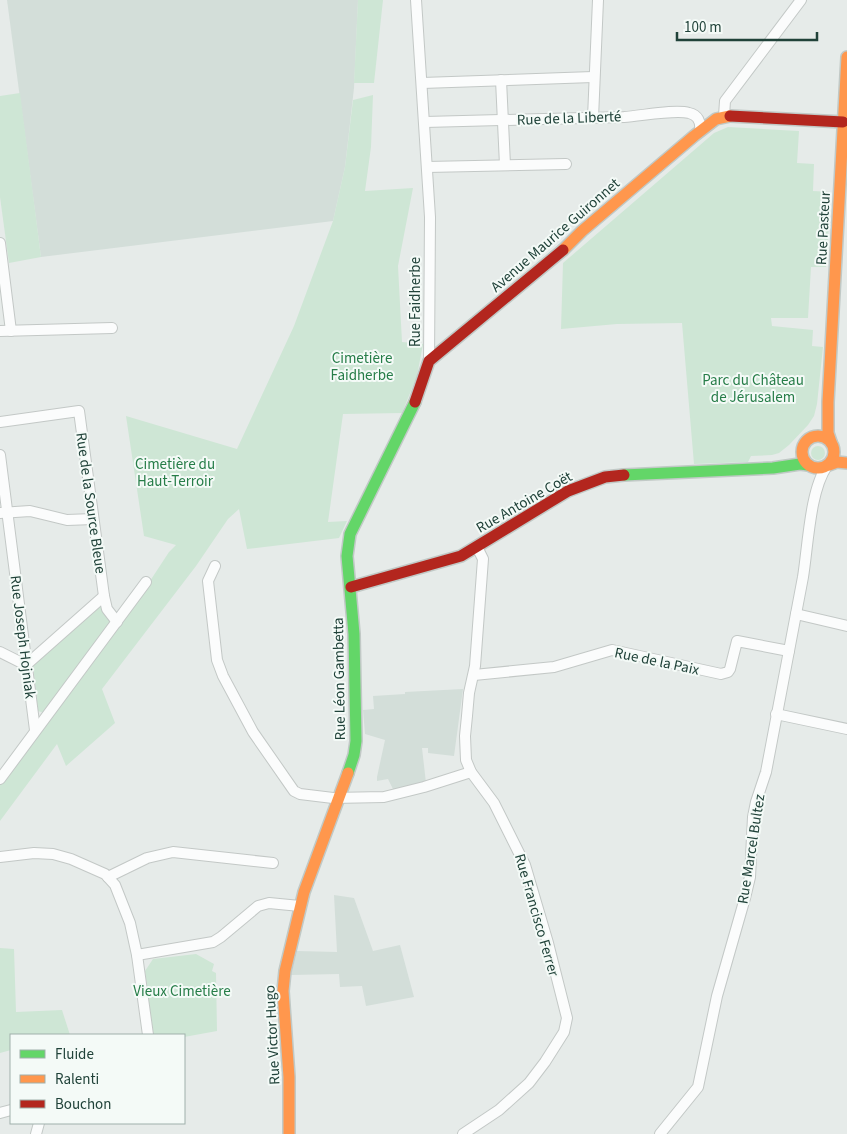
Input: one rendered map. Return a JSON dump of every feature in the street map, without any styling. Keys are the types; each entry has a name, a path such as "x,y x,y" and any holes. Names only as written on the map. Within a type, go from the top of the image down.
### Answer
{"street":[{"name":"Rue Faidherbe","path":"351,587 347,556 352,528 413,406 429,361 430,217 416,0"},
{"path":"593,118 593,77 598,0"},
{"path":"801,0 725,101 724,116 845,122"},
{"name":"Rue Pasteur","path":"832,444 828,433 828,402 845,122 847,56"},
{"path":"422,83 593,77"},
{"path":"501,80 505,165"},
{"name":"Rue de la Liberté","path":"425,122 593,118 685,112 697,117 700,130"},
{"name":"Avenue Maurice Guironnet","path":"429,361 554,258 582,230 700,130 724,116"},
{"path":"427,167 566,164"},
{"path":"0,243 11,331"},
{"path":"0,331 112,328"},
{"name":"Rue Pasteur","path":"813,438 822,427 828,402"},
{"name":"Rue de la Source Bleue","path":"0,422 79,411 104,596 107,609 117,622"},
{"path":"847,457 822,437 813,438 806,442 802,449 803,459 810,466 820,468 837,462 847,463"},
{"path":"828,465 834,456 832,444"},
{"name":"Rue Joseph Hojniak","path":"0,455 3,513 35,730"},
{"name":"Rue Antoine Coët","path":"351,587 456,558 568,491 605,477 773,468 800,464 810,466"},
{"name":"Rue Marcel Bultez","path":"660,1134 698,1087 716,996 750,877 753,817 766,772 808,547 816,491 820,476 828,465"},
{"name":"Rue Marcel Bultez","path":"810,466 815,475 816,491"},
{"path":"3,513 30,511 67,520 93,519"},
{"name":"Rue Francisco Ferrer","path":"463,1134 499,1110 529,1083 564,1032 567,1018 548,942 525,865 490,798 471,772 466,760 465,736 469,693 474,675 483,560 477,547"},
{"path":"215,566 208,581 217,660 223,676 253,732 296,793 338,798 390,796 471,772"},
{"path":"0,779 146,582"},
{"name":"Rue Léon Gambetta","path":"300,906 354,755 356,741 351,587"},
{"name":"Rue de la Source Bleue","path":"26,665 104,596"},
{"path":"796,614 847,626"},
{"name":"Rue de la Paix","path":"474,675 554,667 612,650 721,674 728,672 730,669 737,641 788,651"},
{"path":"0,652 26,665"},
{"path":"776,714 847,729"},
{"path":"108,877 147,858 173,852 273,863"},
{"path":"0,858 34,853 59,855 98,869 115,885 132,928 148,1034"},
{"path":"137,955 213,942 221,938 258,906 266,903 300,906"},
{"name":"Rue Victor Hugo","path":"289,1134 289,1077 283,984 300,906"}],"shaded area":[{"path":"7,0 358,0 354,88 345,167 333,221 41,257"},
{"path":"463,689 454,756 428,753 428,748 422,748 426,783 394,791 388,779 377,781 385,740 365,734 363,710 374,709 373,696 405,694 405,692"},
{"path":"334,895 354,898 373,951 400,945 414,997 366,1006 362,986 340,987 339,974 291,975 297,951 337,952"}],"green space":[{"path":"358,0 383,0 374,83 354,83"},
{"path":"20,93 41,257 9,263 0,197 0,96"},
{"path":"373,95 371,147 365,191 413,188 398,266 402,342 423,344 417,376 402,413 343,414 328,522 347,521 339,538 247,549 239,509 228,519 196,566 102,689 115,723 66,766 57,744 0,821 0,785 131,610 169,552 176,545 144,536 126,416 237,449 294,326 333,221 345,167 353,100"},
{"name":"Parc du Château de Jérusalem","path":"728,127 799,131 797,163 814,164 813,191 831,192 826,267 811,267 808,318 771,318 772,326 813,330 812,346 823,347 814,416 789,445 779,453 751,456 748,462 694,464 682,323 617,324 561,329 563,263 714,133"},
{"path":"815,446 821,446 825,453 821,460 815,460 811,456 811,450"},
{"path":"102,603 113,622 44,713 38,711 33,665"},
{"path":"0,948 14,949 16,1012 62,1010 70,1034 10,1034 10,1050 0,1053"},
{"name":"Vieux Cimetière","path":"196,954 214,964 212,971 216,973 217,1031 185,1037 185,1034 153,1034 145,971 153,959"}],"traffic: fast":[{"path":"348,773 356,741 354,634 347,556 350,534 415,402"},
{"path":"624,475 808,465"}],"traffic: slow":[{"path":"831,442 828,433 828,402 847,57"},
{"path":"563,250 582,231 694,136 716,119 730,116"},
{"path":"818,436 824,437 829,441 833,446 834,452 833,458 829,463 824,467 818,468 812,467 807,463 803,458 802,452 803,446 807,441 812,437 818,436"},
{"path":"829,465 837,462 847,463"},
{"path":"289,1134 289,1077 283,991 285,971 304,892 348,773"}],"traffic: jam":[{"path":"730,116 843,122"},
{"path":"415,402 429,361 563,250"},
{"path":"351,587 461,556 568,491 605,477 624,475"}],"park label":[{"name":"Cimetière Faidherbe","path":"362,366"},
{"name":"Cimetière du Haut-Terroir","path":"175,472"}]}
